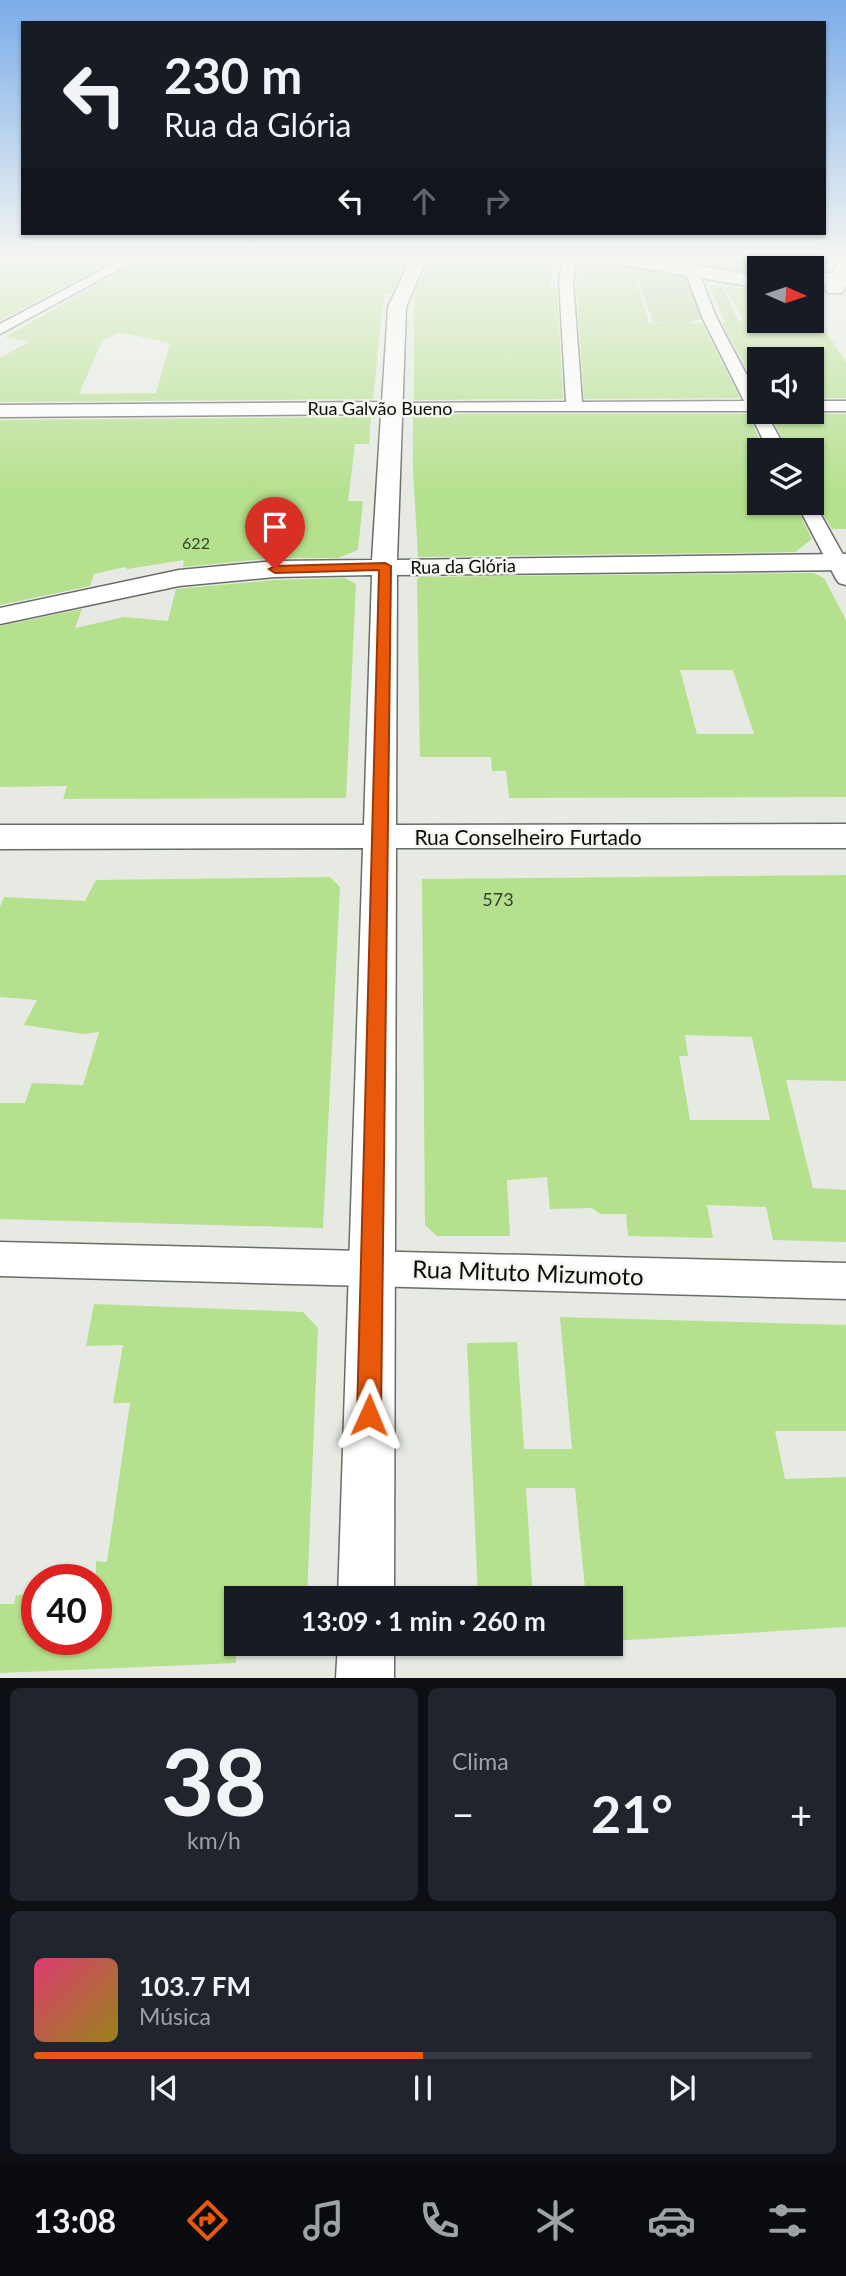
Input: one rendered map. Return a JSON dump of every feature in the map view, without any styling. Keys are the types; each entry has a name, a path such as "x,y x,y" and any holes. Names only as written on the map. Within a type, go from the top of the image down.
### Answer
{"street":[{"path":"366,1586 385,566 396,336"},
{"path":"569,336 573,407"},
{"path":"719,336 747,387"},
{"name":"Rua Galvão Bueno","path":"0,411 747,405"},
{"path":"824,406 846,406"},
{"path":"813,515 843,567"},
{"name":"Rua da Glória","path":"0,616 179,578 275,569 385,566 843,567"},
{"name":"Rua Conselheiro Furtado","path":"0,837 846,836"},
{"name":"Rua Mituto Mizumoto","path":"0,1259 846,1282"},
{"path":"365,1678 366,1656"}],"building":[{"path":"110,336 102,341 79,394 156,393 170,343 138,336 380,336 373,399 0,402 0,358 29,342 5,337"},
{"path":"414,336 560,336 563,399 414,400"},
{"path":"580,336 709,336 740,398 584,399"},
{"path":"729,336 829,336 846,362 846,398 824,398 824,347 747,347 747,369"},
{"path":"413,414 747,414 747,424 752,424 759,438 747,438 747,515 800,515 812,539 795,552 418,557"},
{"path":"824,414 846,414 846,529 832,529 823,515 824,438 782,438 775,424 824,424"},
{"path":"371,417 369,444 355,444 348,501 363,501 358,550 338,558 275,558 183,567 184,560 127,569 125,567 94,574 90,586 0,605 0,420"},
{"path":"813,573 824,578 846,620 846,797 509,798 506,771 492,771 491,757 420,757 417,579","holes":["680,670 733,670 754,734 697,734"]},
{"path":"345,578 356,584 346,798 63,799 67,786 0,787 0,626 82,609 75,628 124,617 168,621 176,589 275,580"},
{"path":"846,875 846,1081 786,1080 813,1188 846,1190 846,1242 773,1240 766,1207 707,1205 713,1238 628,1236 626,1214 600,1214 592,1208 550,1209 547,1177 507,1180 510,1236 437,1236 425,1225 422,879","holes":["685,1035 752,1037 770,1120 690,1120 679,1056 688,1056"]},
{"path":"330,877 340,887 323,1228 0,1219 0,1103 25,1103 32,1083 83,1085 99,1032 83,1034 24,1025 37,1000 0,997 0,907 4,897 85,901 96,880"},
{"path":"94,1304 303,1312 318,1328 307,1586 224,1586 224,1656 236,1656 236,1663 0,1673 0,1604 14,1604 16,1595 21,1595 21,1655 112,1655 112,1564 96,1564 96,1561 107,1562 130,1403 113,1403 123,1345 86,1346"},
{"path":"560,1317 846,1325 846,1431 775,1431 785,1479 846,1477 846,1627 623,1640 623,1586 585,1586 575,1488 526,1488 532,1586 477,1586 467,1343 517,1342 524,1449 572,1449"}],"route":[{"path":"275,569 385,566 369,1415"}]}
